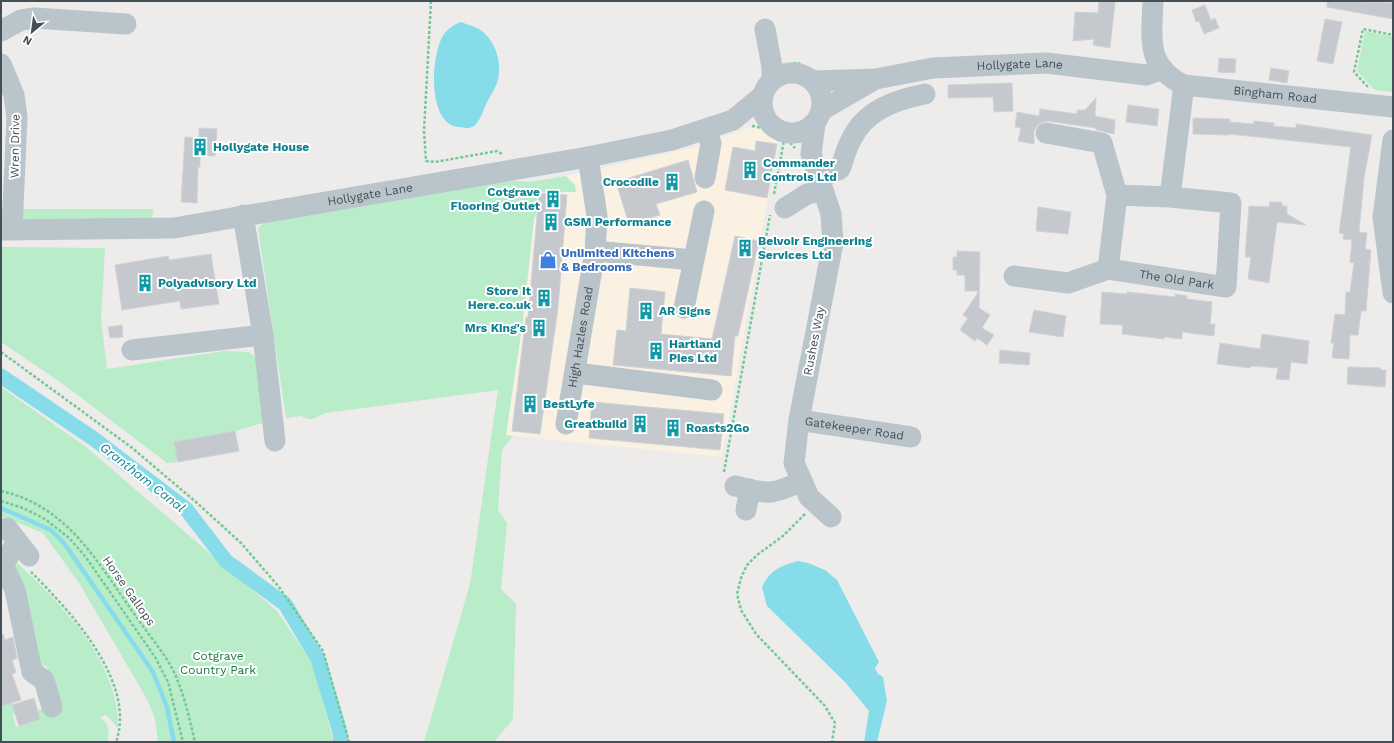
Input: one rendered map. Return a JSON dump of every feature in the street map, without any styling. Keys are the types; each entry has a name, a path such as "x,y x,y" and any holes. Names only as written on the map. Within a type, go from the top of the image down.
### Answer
{"street":[{"path":"1153,1 1153,50 1162,69"},
{"path":"1,31 21,20 34,18 126,24"},
{"path":"767,36 804,77 822,94 811,154 781,133 763,112 767,88 767,36"},
{"name":"Hollygate Lane","path":"7,230 174,228 588,157 672,140 733,120 783,74 804,77 876,79 933,68 1046,63 1146,75 1162,69"},
{"name":"Wren Drive","path":"1,64 14,95 17,116 7,230"},
{"name":"Bingham Road","path":"1162,69 1170,78 1184,85 1385,106"},
{"name":"Hollygate Lane","path":"733,120 781,133 801,132 818,117 876,79"},
{"path":"1170,197 1184,85"},
{"path":"776,205 806,194 821,185 840,169 850,140 868,116 893,103 906,98 925,94"},
{"path":"705,130 711,143 705,178"},
{"path":"1014,276 1068,284 1108,269 1118,195 1102,143 1046,133"},
{"path":"1393,140 1383,217 1390,242 1393,293"},
{"name":"Rushes Way","path":"811,154 831,214 832,243 799,420 794,463 809,497 831,517"},
{"name":"High Hazles Road","path":"566,424 576,373 595,251 597,216 588,157"},
{"name":"The Old Park","path":"1108,269 1226,287 1231,203 1170,197 1118,195"},
{"path":"684,308 704,211"},
{"path":"243,215 263,335 275,441"},
{"path":"595,251 694,260"},
{"path":"132,350 263,335"},
{"path":"576,373 712,390"},
{"name":"Gatekeeper Road","path":"799,420 911,437"},
{"path":"736,483 768,494 784,490 802,481"},
{"path":"736,483 746,510"},
{"path":"11,552 9,577 15,590 32,672 44,680 52,707"}],"path":[{"path":"431,1 424,131 426,161 435,162 497,151 508,157 510,170"},
{"path":"1385,106 1354,72 1363,29 1393,34"},
{"path":"736,483 776,205 781,133"},
{"path":"1,352 131,447 196,502 241,543 279,587 323,651 349,742"},
{"name":"Horse Gallops","path":"1,491 19,495 44,508 71,529 89,549 172,668 185,700 195,742"},
{"path":"1,501 23,508 50,522 69,538 85,556 154,657 168,682 174,700 183,742"},
{"path":"809,509 783,536 757,555 748,565 741,578 737,594 742,610 756,634 825,706 835,723 832,742"},
{"path":"11,552 37,578 84,631 104,660 115,692 122,722 116,742"}],"shaded area":[{"path":"773,120 778,141 722,457 506,435 529,182 571,175 691,148"}],"green space":[{"path":"1365,31 1393,37 1393,92 1375,90 1357,71"},
{"path":"566,176 575,185 576,192 537,192 537,212 534,220 523,320 506,435 513,436 502,450 498,510 507,523 501,589 516,604 513,719 494,742 424,742 470,584 498,390 326,413 313,419 308,419 301,416 286,418 258,228 264,223 510,180 529,182"},
{"path":"1,209 154,209 152,217 147,221 1,219"},
{"path":"1,247 105,248 101,319 107,369 224,351 249,352 258,360 266,422 235,431 175,442 178,462 167,463 63,384 1,342"},
{"name":"Cotgrave Country Park","path":"1,387 86,447 277,611 313,664 333,739 337,742 158,742 155,719 147,699 79,583 43,533 1,516"},
{"path":"12,558 49,593 83,634 97,655 108,679 116,703 118,728 106,715 100,717 105,722 109,731 107,742 1,742 1,706 13,702 16,713 13,715 16,727 40,719 38,710 42,709 38,697 60,705 46,665 43,666 38,664 21,586"}],"water":[{"path":"461,22 478,29 488,37 495,48 499,67 497,83 480,118 474,126 469,128 450,124 443,118 439,109 434,87 437,51 443,35 450,28"},
{"path":"798,561 808,563 825,570 837,580 879,662 875,668 878,674 883,677 887,701 877,742 864,742 869,711 845,682 767,606 762,587 765,581 772,572"}],"building":[{"path":"1099,1 1115,2 1110,48 1093,45 1094,39 1073,41 1075,12 1098,13"},
{"path":"1327,1 1393,3 1393,19 1327,7"},
{"path":"1205,5 1211,20 1215,18 1219,28 1204,34 1199,21 1196,22 1192,10"},
{"path":"1325,19 1342,22 1333,64 1317,61"},
{"path":"1219,58 1236,59 1235,73 1218,72"},
{"path":"1271,68 1289,71 1287,83 1269,80"},
{"path":"1012,83 1013,111 994,112 993,97 948,98 948,85"},
{"path":"1096,98 1095,116 1115,120 1114,134 1096,130 1096,128 1048,121 1042,122 1037,126 1034,131 1034,144 1018,141 1021,128 1015,127 1017,112 1039,116 1040,109 1077,114 1077,110 1085,110"},
{"path":"1128,105 1159,109 1157,126 1126,122"},
{"path":"1193,118 1230,119 1230,122 1254,124 1254,121 1274,123 1273,126 1296,128 1296,124 1372,135 1364,178 1359,232 1367,233 1365,249 1371,250 1366,311 1361,311 1358,335 1350,335 1349,359 1332,358 1334,343 1331,343 1335,314 1345,315 1346,292 1350,292 1354,263 1350,262 1352,240 1343,239 1344,234 1339,233 1351,147 1229,134 1193,134"},
{"name":"Hollygate House","path":"199,128 217,129 215,156 200,155 200,167 198,167 197,203 181,202 185,137 199,138"},
{"name":"Commander Controls Ltd","path":"756,141 777,144 767,198 725,190 733,147 755,151"},
{"path":"688,160 697,192 656,204 660,215 629,224 616,182"},
{"path":"539,193 567,195 558,308 540,434 512,431 526,317 528,317"},
{"path":"1270,202 1282,202 1282,206 1287,206 1287,214 1306,225 1277,222 1269,283 1248,279 1251,257 1245,257 1249,206 1269,207"},
{"path":"1038,207 1071,212 1068,234 1036,231"},
{"path":"735,236 759,241 738,336 735,336 731,376 613,365 617,330 626,331 630,288 665,292 661,334 712,339"},
{"path":"957,251 980,252 979,308 990,315 982,328 994,335 987,345 977,338 975,341 960,330 968,318 963,315 979,291 965,291 965,275 957,275 957,270 953,270 953,257 957,257"},
{"path":"211,254 219,304 181,309 180,301 122,310 115,265 168,256 169,260"},
{"path":"1102,292 1127,294 1127,292 1175,297 1175,294 1187,296 1187,299 1212,302 1210,324 1215,324 1214,336 1182,332 1182,339 1165,337 1164,339 1122,334 1123,325 1100,324"},
{"path":"1034,310 1066,316 1063,337 1029,332"},
{"path":"122,325 123,337 110,338 108,327"},
{"path":"1262,334 1309,341 1307,364 1291,362 1289,380 1276,379 1278,368 1251,366 1250,368 1217,364 1220,343 1260,349"},
{"path":"1000,350 1030,353 1029,365 999,363"},
{"path":"1348,367 1381,368 1380,370 1386,370 1385,387 1347,384"},
{"path":"592,402 724,414 720,450 589,438"},
{"path":"235,431 239,451 178,462 174,442"},
{"path":"3,634 5,640 13,637 17,658 12,660 16,672 12,674 21,700 1,706 1,635"},
{"path":"34,698 40,719 19,726 12,705"}],"waterway":[{"name":"Grantham Canal","path":"1,376 94,439 186,509 226,561 285,604 318,659 340,732 341,742"},
{"path":"1,508 51,530 64,543 153,672 167,707 174,742"}],"place":[{"name":"Hollygate House","path":"200,147"},
{"name":"Commander Controls Ltd","path":"750,170"},
{"name":"Crocodile","path":"672,182"},
{"name":"Cotgrave Flooring Outlet","path":"553,199"},
{"name":"GSM Performance","path":"551,222"},
{"name":"Belvoir Engineering Services Ltd","path":"745,248"},
{"name":"Unlimited Kitchens & Bedrooms","path":"548,260"},
{"name":"Polyadvisory Ltd","path":"145,283"},
{"name":"Store It Here.co.uk","path":"544,298"},
{"name":"AR Signs","path":"646,311"},
{"name":"Mrs King's","path":"539,328"},
{"name":"Hartland Pies Ltd","path":"656,351"},
{"name":"BestLyfe","path":"530,404"},
{"name":"Greatbuild","path":"640,424"},
{"name":"Roasts2Go","path":"673,428"}]}
